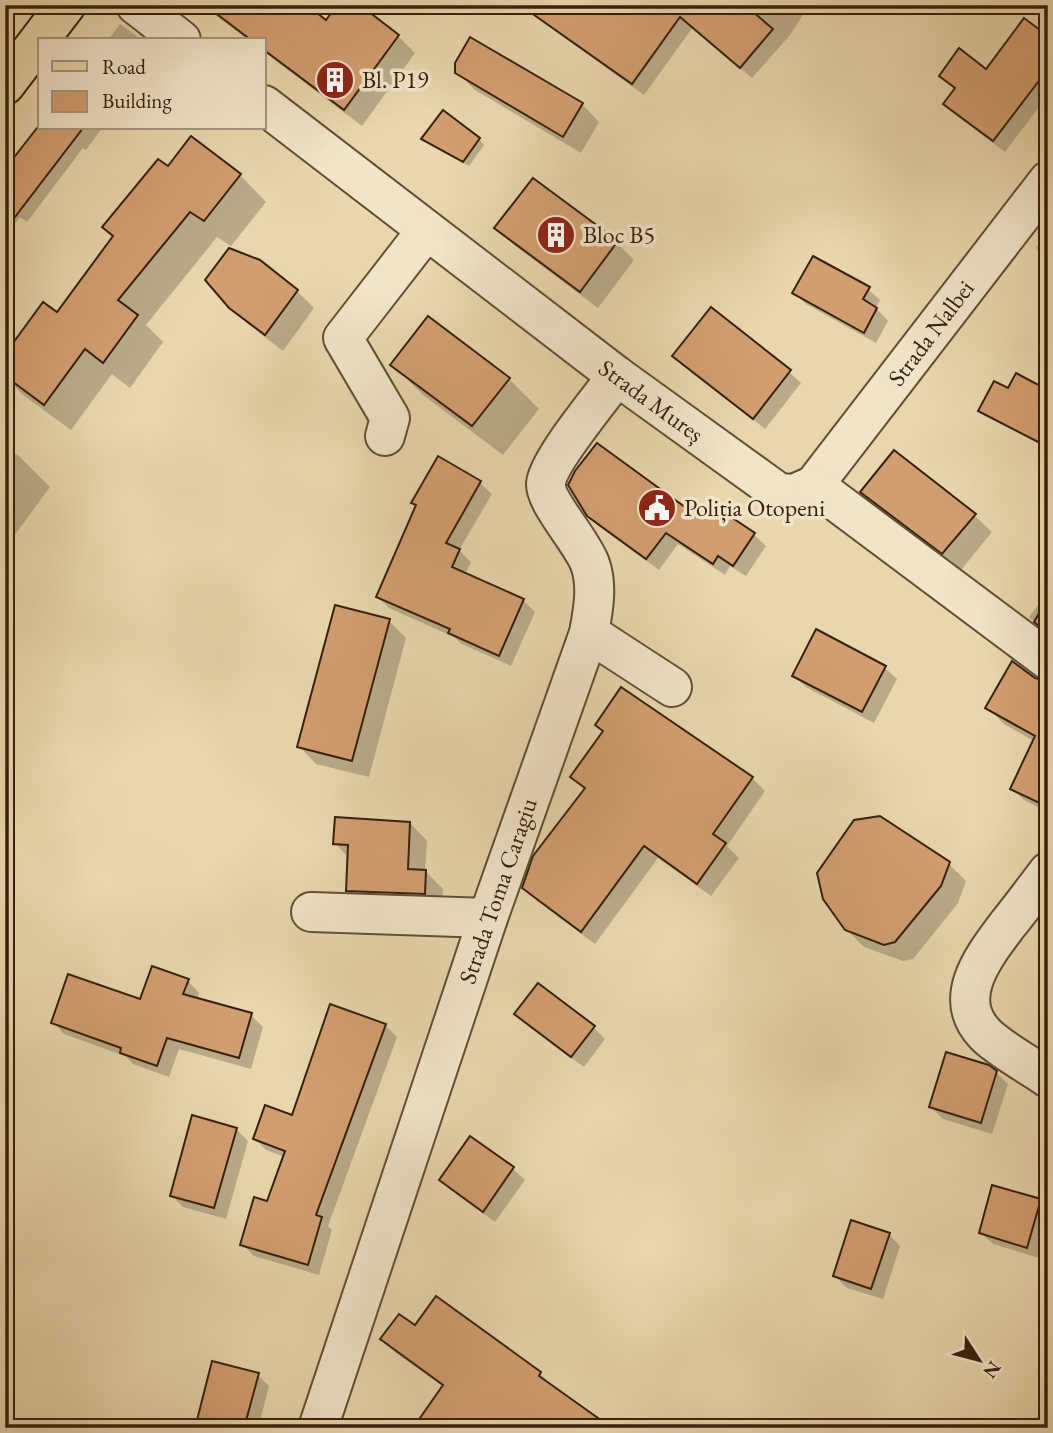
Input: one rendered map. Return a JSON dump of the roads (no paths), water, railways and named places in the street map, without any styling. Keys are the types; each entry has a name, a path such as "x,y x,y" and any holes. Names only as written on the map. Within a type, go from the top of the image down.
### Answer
{"main road":[{"path":"41,38 66,5"},
{"path":"5,85 38,42"}],"street":[{"path":"136,5 178,38"},
{"name":"Strada Mureș","path":"266,107 426,232 779,494 794,494 814,485"},
{"name":"Strada Nalbei","path":"814,485 1048,181"},
{"path":"385,436 390,418 343,338 426,232"},
{"name":"Strada Toma Caragiu","path":"318,1428 488,918 589,633 595,602 590,564 550,498 546,484 553,464 617,376"},
{"path":"814,485 1048,660"},
{"path":"589,633 672,687"},
{"path":"1048,872 983,958 974,977 970,995 974,1016 985,1034 1048,1078"},
{"path":"311,912 488,918"}],"place":[{"name":"Bl. P19","path":"335,80"},
{"name":"Bloc B5","path":"556,235"},
{"name":"Poliția Otopeni","path":"657,508"}]}
